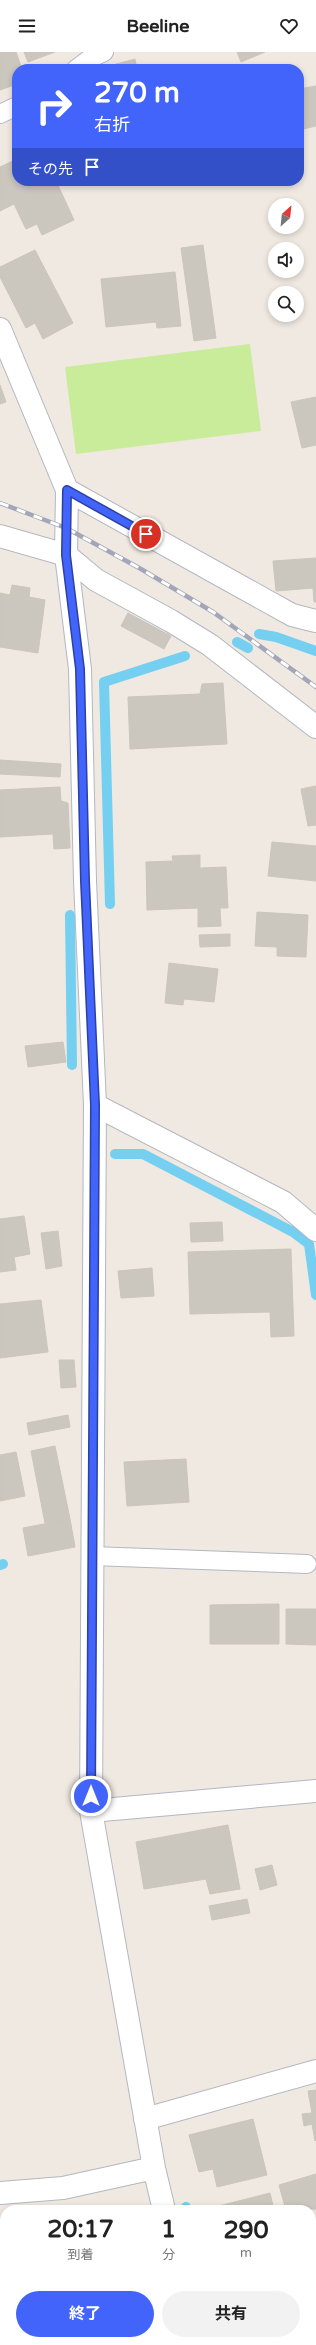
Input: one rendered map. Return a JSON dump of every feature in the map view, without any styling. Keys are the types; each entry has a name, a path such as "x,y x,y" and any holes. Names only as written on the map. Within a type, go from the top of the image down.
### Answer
{"street":[{"path":"0,329 67,490 66,555 80,669 85,881 95,1105 91,1811 154,2168 163,2205"},
{"path":"67,490 292,614 316,621"},
{"path":"0,536 66,555 96,580 171,621 210,645 316,727"},
{"path":"95,1105 283,1202 316,1230"},
{"path":"91,1811 316,1791"},
{"path":"146,2119 316,2071"},
{"path":"0,2193 63,2188 154,2168"}],"lane":[{"path":"83,64 104,52"},
{"path":"0,114 12,108"},
{"path":"92,1556 307,1564"}],"green space":[{"path":"250,344 261,431 76,454 65,367"}],"building":[{"path":"0,52 16,52 20,64 12,64 12,86 0,90"},
{"path":"24,52 55,52 28,62"},
{"path":"237,52 265,52 241,62"},
{"path":"135,59 136,64 116,64"},
{"path":"316,86 316,126 304,129 304,88"},
{"path":"12,161 12,186 58,186 74,220 42,235 37,224 26,229 14,204 0,211 0,167"},
{"path":"203,245 216,338 194,341 181,248"},
{"path":"35,250 73,323 43,339 35,323 26,328 0,277 0,267"},
{"path":"175,272 181,326 157,328 156,322 106,327 101,279"},
{"path":"0,385 6,402 0,404"},
{"path":"316,397 316,445 302,448 291,402"},
{"path":"316,558 316,602 314,602 313,588 276,591 273,561"},
{"path":"12,585 30,588 29,597 45,600 38,653 0,647 0,593 10,595"},
{"path":"128,613 171,636 164,649 121,626"},
{"path":"223,683 227,744 130,749 128,697 200,694 202,684"},
{"path":"0,760 61,764 60,777 0,774"},
{"path":"316,786 316,825 308,826 301,789"},
{"path":"60,787 61,801 68,803 70,848 54,849 53,834 0,837 0,790"},
{"path":"272,842 316,846 316,881 268,876"},
{"path":"200,855 200,868 226,867 228,908 220,908 221,926 198,927 198,908 147,910 146,862 173,861 172,856"},
{"path":"257,912 308,915 306,957 277,956 277,947 255,946"},
{"path":"230,934 230,946 200,947 199,935"},
{"path":"169,963 218,969 214,1002 184,999 183,1005 165,1003"},
{"path":"63,1042 66,1062 28,1067 25,1046"},
{"path":"24,1216 30,1254 14,1257 16,1270 0,1272 0,1219"},
{"path":"222,1222 223,1241 191,1242 190,1223"},
{"path":"58,1231 62,1266 46,1269 41,1233"},
{"path":"291,1249 294,1336 271,1337 270,1312 190,1314 188,1252"},
{"path":"152,1268 154,1296 121,1298 118,1271"},
{"path":"41,1300 48,1352 0,1358 0,1304"},
{"path":"59,1360 74,1360 76,1387 61,1388"},
{"path":"68,1415 70,1427 29,1435 27,1423"},
{"path":"55,1446 70,1519 45,1523 31,1451"},
{"path":"16,1452 25,1496 0,1501 0,1455"},
{"path":"186,1459 189,1502 127,1506 124,1462"},
{"path":"70,1519 75,1547 28,1556 23,1528"},
{"path":"279,1604 279,1644 210,1644 210,1605"},
{"path":"286,1609 316,1609 316,1645 286,1644"},
{"path":"228,1825 240,1889 210,1894 206,1879 144,1889 136,1842"},
{"path":"272,1865 277,1885 260,1890 255,1869"},
{"path":"247,1899 250,1913 212,1920 209,1906"},
{"path":"316,2090 315,2141 312,2124 304,2126 302,2114 312,2113 308,2091"},
{"path":"253,2119 267,2175 217,2187 213,2169 199,2172 189,2135"},
{"path":"316,2174 316,2205 285,2205 279,2185"},
{"path":"270,2193 273,2205 223,2205"}],"waterway":[{"path":"259,634 276,637 316,651"},
{"path":"237,642 248,648"},
{"path":"110,904 104,682 185,656"},
{"path":"70,915 72,1065"},
{"path":"115,1154 143,1154 293,1232 309,1244 316,1295"}],"railway":[{"path":"0,503 66,528 141,569 213,612 316,687"}],"route":[{"path":"91,1796 95,1105 85,881 80,669 66,555 67,490 146,534"}]}
